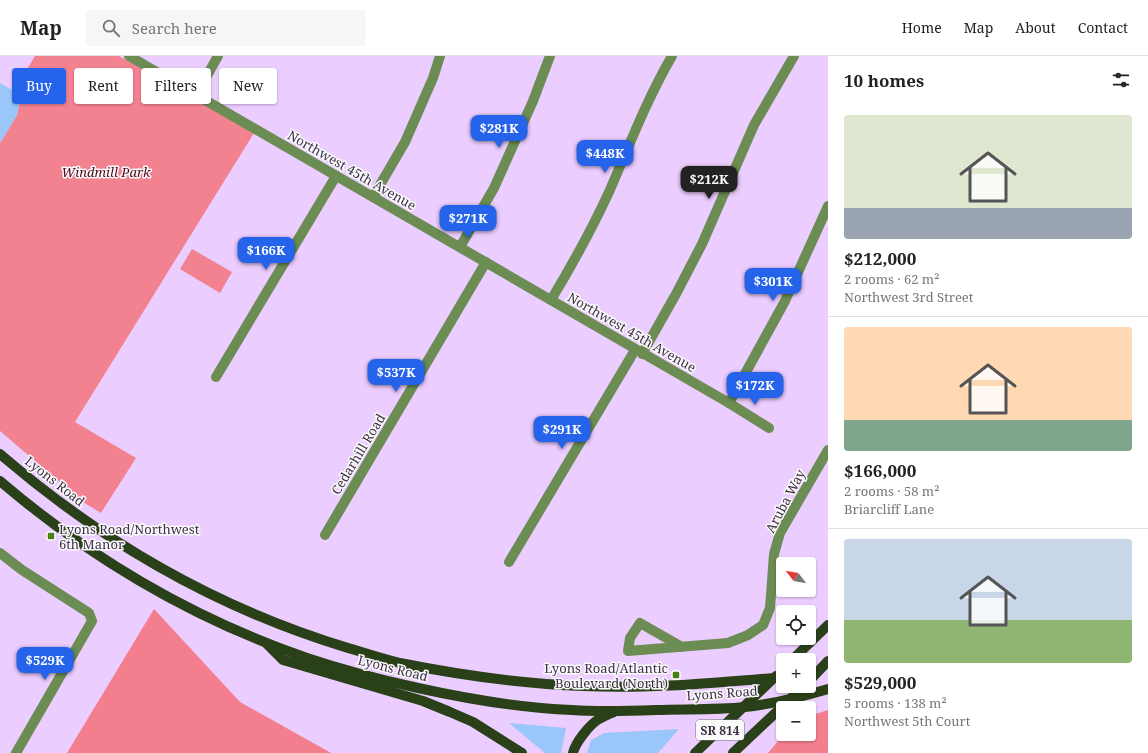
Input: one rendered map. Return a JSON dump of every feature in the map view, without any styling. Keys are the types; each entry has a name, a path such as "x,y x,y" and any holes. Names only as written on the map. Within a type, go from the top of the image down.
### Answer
{"main road":[{"name":"Lyons Road","path":"0,454 51,497 111,538 180,579 248,612 311,637 399,662 464,674 533,683 629,687 698,684 776,677"},
{"name":"Lyons Road","path":"0,481 29,506 82,545 136,579 190,608 264,642 307,658 376,679 457,697 534,707 572,710 617,711 744,707 790,699 828,690"},
{"path":"799,653 828,625"},
{"path":"264,642 283,660 423,702 450,712 473,722 522,753"},
{"path":"816,668 826,664"},
{"path":"816,673 826,664"},
{"name":"SR 814","path":"695,753 776,680"},
{"name":"SR 814","path":"733,753 796,693"},
{"path":"573,753 573,750 583,734 598,719 617,711"}],"street":[{"name":"Northwest 45th Avenue","path":"129,56 150,68"},
{"path":"211,68 218,56"},
{"path":"373,197 404,142 433,78 440,56"},
{"path":"460,247 494,188 533,101 550,56"},
{"path":"551,300 580,250 658,80 672,56"},
{"path":"509,562 638,352 676,294 702,244 754,125 794,56"},
{"name":"Northwest 45th Avenue","path":"211,104 486,262 638,352 729,403 769,428"},
{"path":"216,377 336,176"},
{"path":"729,403 786,301 828,206"},
{"name":"Cedarhill Road","path":"325,535 486,262"},
{"name":"Aruba Way","path":"682,647 640,623 630,638 628,651 659,649 682,647 728,643 748,635 763,626 770,608 774,554 780,533 828,450"},
{"path":"0,553 22,570 89,613 92,621 16,753"}],"green space":[{"name":"Windmill Park","path":"35,56 119,56 141,69 141,104 203,104 254,133 75,422 136,458 101,513 83,502 0,431 0,143 17,115 19,104 66,104 66,68 28,68"},
{"path":"192,249 232,272 220,293 180,269"}],"shaded area":[{"path":"154,609 240,702 331,753 67,753"},
{"path":"828,710 828,753 768,753 778,741 816,741 816,714"}],"water":[{"path":"0,83 12,90 12,104 19,104 17,115 0,143"},
{"path":"509,723 566,728 561,753 545,753"},
{"path":"679,729 658,753 587,753 591,740 604,733"}],"place":[{"name":"Lyons Road/Northwest 6th Manor","path":"51,536"},
{"name":"Lyons Road/Atlantic Boulevard (North)","path":"676,675"}]}
